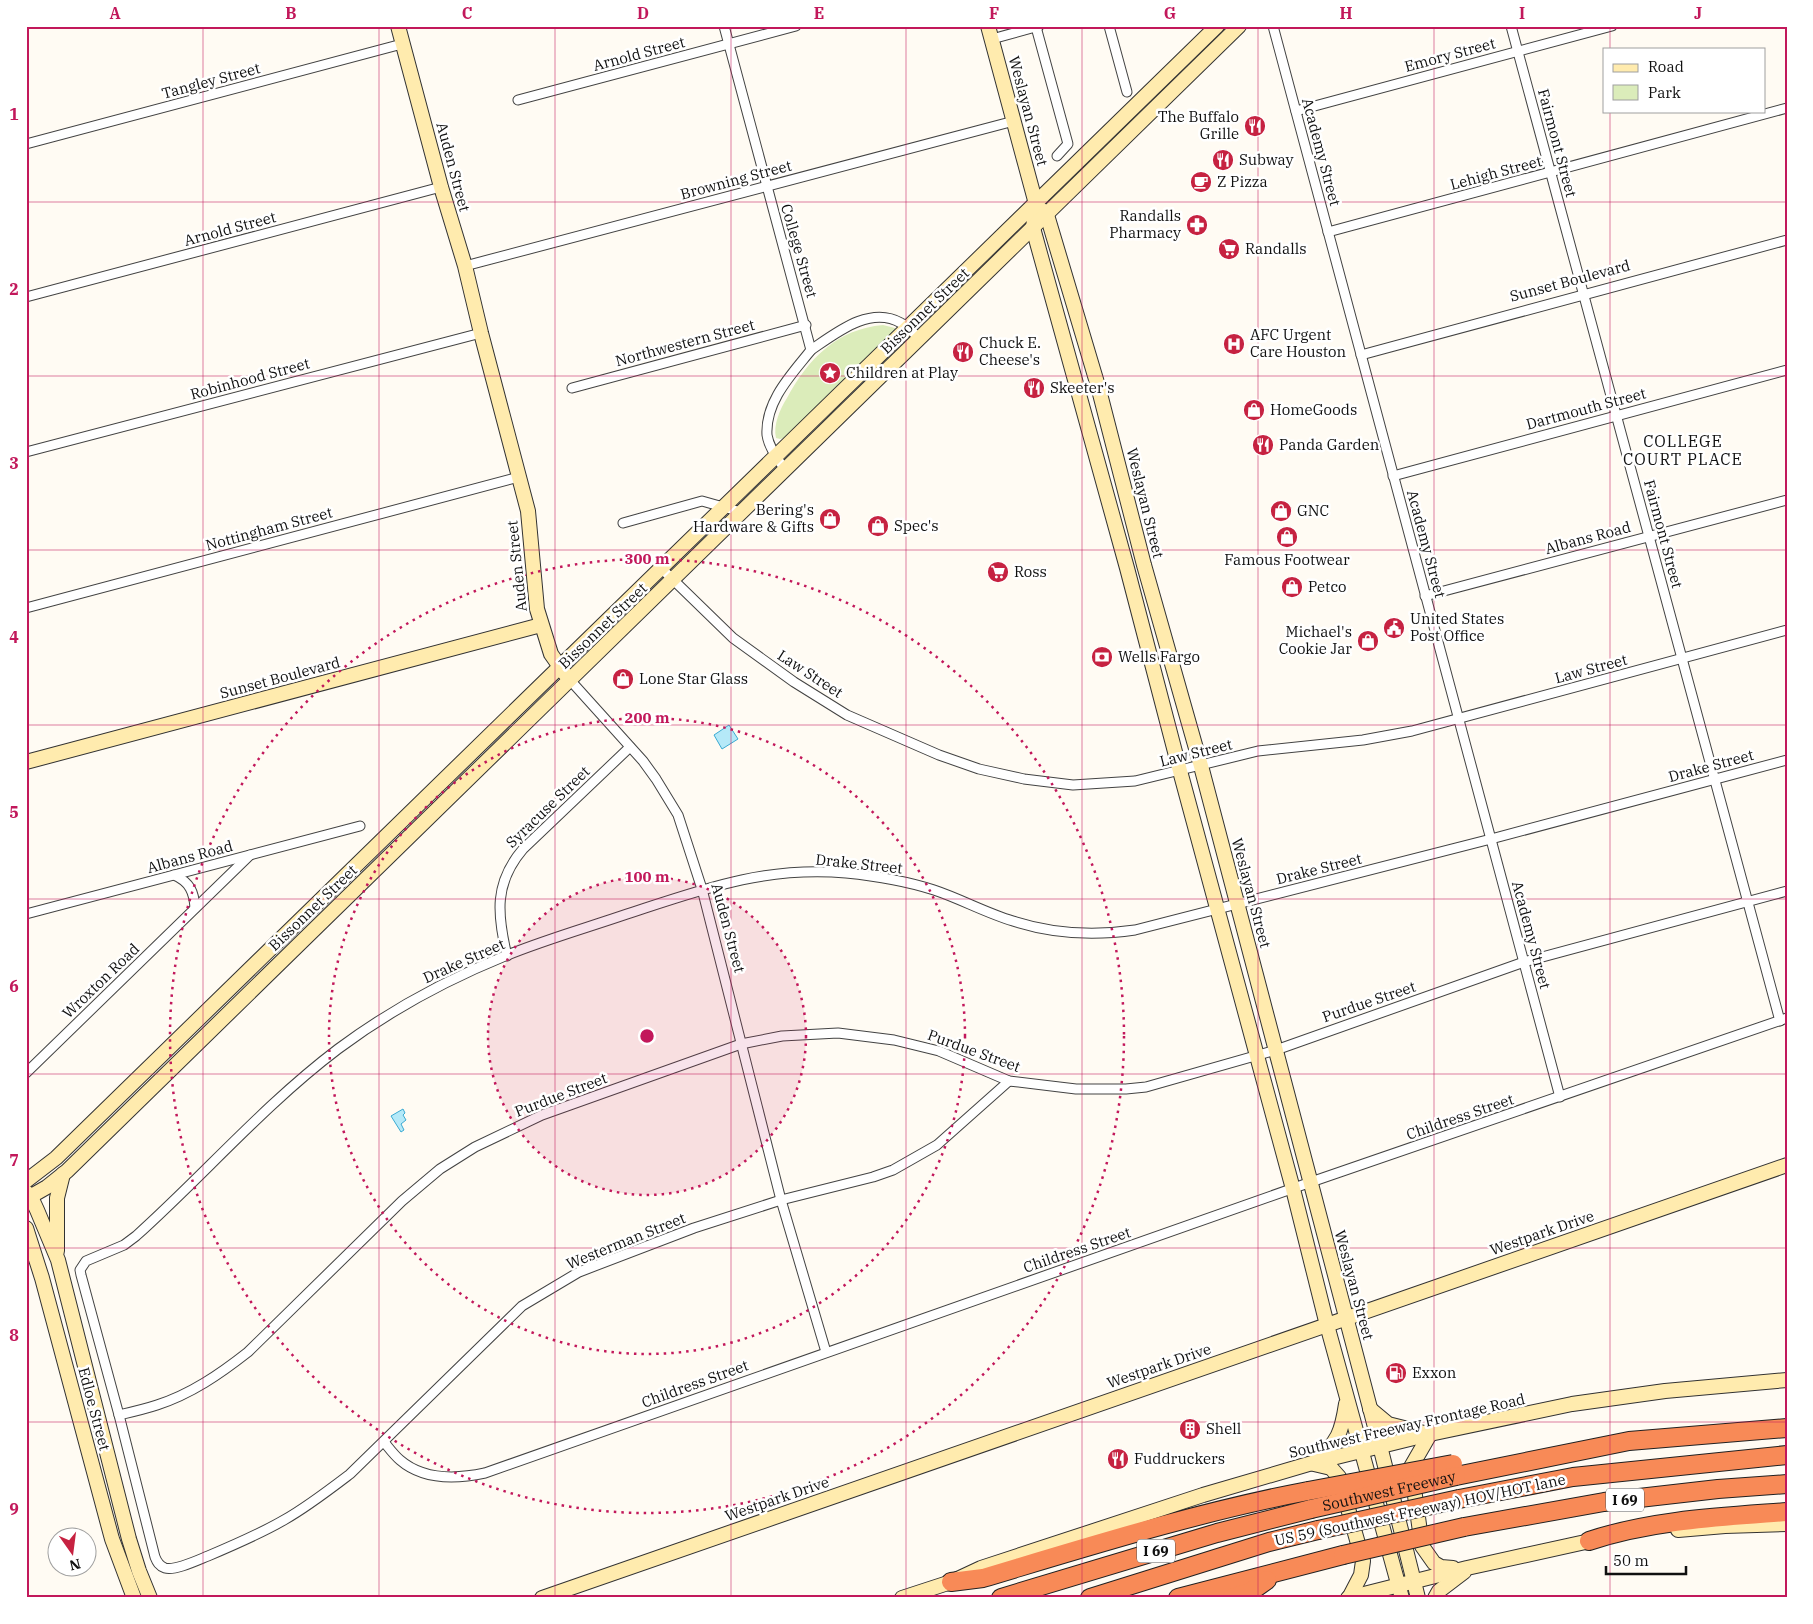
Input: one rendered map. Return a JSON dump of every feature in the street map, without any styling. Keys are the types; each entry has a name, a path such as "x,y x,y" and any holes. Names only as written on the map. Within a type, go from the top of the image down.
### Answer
{"highway":[{"path":"951,1582 983,1578 1193,1517 1308,1491 1454,1470 1629,1441 1787,1428"},
{"name":"US 59 (Southwest Freeway) HOV/HOT lane","path":"1090,1598 1269,1542 1459,1499 1573,1477 1787,1455"},
{"name":"Southwest Freeway","path":"1001,1598 1217,1533 1454,1470"},
{"name":"I 69","path":"1178,1598 1281,1570 1464,1527 1604,1502 1718,1489 1787,1484"},
{"path":"1589,1541 1615,1532 1672,1523 1727,1516 1787,1512"},
{"path":"1232,1598 1250,1592 1281,1570"}],"main road":[{"name":"Auden Street","path":"398,26 441,187 465,266 528,511 537,609 541,626 551,654 570,680"},
{"name":"Bissonnet Street","path":"26,1181 56,1158 1217,26"},
{"name":"Bissonnet Street","path":"28,1196 63,1174 1239,26"},
{"name":"Weslayan Street","path":"990,32 1036,204 1033,228 1127,568 1293,1189 1327,1325 1401,1591"},
{"name":"Weslayan Street","path":"1036,204 1047,215 1098,386 1144,565 1202,766 1418,1598"},
{"path":"1078,391 1098,386"},
{"path":"1127,568 1144,565"},
{"name":"Sunset Boulevard","path":"26,762 541,626"},
{"path":"385,837 397,849"},
{"path":"193,1024 205,1036"},
{"name":"Westpark Drive","path":"542,1598 1787,1165"},
{"name":"Edloe Street","path":"58,1260 57,1198 63,1174"},
{"name":"Edloe Street","path":"28,1196 58,1260 129,1538 139,1572 150,1598"},
{"name":"Edloe Street","path":"26,1228 42,1278 112,1539 134,1598"},
{"name":"Southwest Freeway Frontage Road","path":"902,1598 951,1582 981,1568 1203,1495 1361,1450 1430,1434 1591,1402 1665,1390 1787,1380"},
{"path":"1312,1463 1329,1450 1338,1436 1343,1426 1347,1398"},
{"path":"1370,1408 1388,1424 1430,1434 1411,1467 1422,1546 1434,1563 1441,1567 1470,1567"},
{"path":"82,1430 100,1426"},
{"path":"1312,1463 1331,1468 1339,1477 1363,1561 1360,1574 1348,1598"},
{"path":"1348,1598 1401,1591 1414,1580 1589,1541 1631,1534 1726,1526 1787,1524"},
{"path":"112,1539 124,1598"},
{"path":"1436,1598 1439,1591 1470,1567"}],"street":[{"name":"College Street","path":"724,26 806,325 811,350"},
{"name":"Arnold Street","path":"518,100 796,26"},
{"path":"1109,26 1127,92"},
{"name":"Academy Street","path":"1273,26 1560,1097"},
{"name":"Fairmont Street","path":"1512,26 1748,901 1783,1020"},
{"name":"Emory Street","path":"1296,111 1612,26"},
{"path":"990,32 1038,27 1068,144 1057,156"},
{"name":"Tangley Street","path":"26,144 402,44"},
{"name":"Lehigh Street","path":"1328,232 1787,108"},
{"name":"Browning Street","path":"465,266 1014,121"},
{"name":"Arnold Street","path":"26,298 441,187"},
{"name":"Sunset Boulevard","path":"1361,355 1787,240"},
{"path":"784,470 771,448 767,434 771,406 784,383 811,350 842,328 867,319 888,318 902,323 919,339"},
{"name":"Northwestern Street","path":"572,388 806,325"},
{"name":"Robinhood Street","path":"26,452 481,333"},
{"name":"Dartmouth Street","path":"1393,476 1787,370"},
{"name":"Nottingham Street","path":"26,608 519,477"},
{"name":"Albans Road","path":"1426,596 1787,500"},
{"path":"623,523 702,502 741,512"},
{"name":"Law Street","path":"661,568 733,638 794,682 847,715 940,755 979,769 1015,777 1073,785 1135,781 1258,751 1364,740 1412,731 1787,630"},
{"name":"Auden Street","path":"570,680 656,779 678,815 702,889 781,1200 826,1352"},
{"name":"Syracuse Street","path":"507,956 499,922 499,904 501,891 512,861 522,849 630,747"},
{"name":"Drake Street","path":"80,1270 86,1261 124,1245 136,1236 279,1098 339,1048 377,1022 457,978 507,956 702,889 749,877 811,871 880,877 935,890 1014,922 1066,933 1096,934 1135,930 1491,839 1787,760"},
{"name":"Albans Road","path":"26,914 360,826"},
{"name":"Wroxton Road","path":"26,1073 250,855"},
{"path":"174,875 188,884 192,891 195,908"},
{"name":"Purdue Street","path":"119,1415 158,1405 186,1394 224,1371 248,1352 402,1201 440,1169 474,1147 542,1115 741,1044 782,1036 838,1033 894,1040 939,1051 1008,1081 1076,1089 1146,1087 1276,1050 1524,962 1787,891"},
{"name":"Childress Street","path":"384,1442 399,1460 423,1472 451,1478 485,1473 1311,1182 1783,1020"},
{"name":"Westerman Street","path":"166,1568 179,1567 196,1561 250,1538 285,1520 319,1498 350,1474 384,1442 522,1306 579,1272 694,1228 781,1200 873,1177 900,1166 937,1145 1008,1081"},
{"name":"Edloe Street","path":"80,1270 155,1557 158,1564 166,1568"}],"green space":[{"path":"883,325 895,328 896,331 788,437 776,438 776,423 782,407 795,384 814,359 826,348 852,333"}],"water":[{"path":"729,725 738,739 722,749 714,735"},
{"path":"403,1109 405,1113 403,1115 406,1120 401,1124 404,1130 401,1132 391,1116"}],"place":[{"name":"The Buffalo Grille","path":"1255,126"},
{"name":"Subway","path":"1223,160"},
{"name":"Z Pizza","path":"1201,182"},
{"name":"Randalls Pharmacy","path":"1197,225"},
{"name":"Randalls","path":"1229,249"},
{"name":"AFC Urgent Care Houston","path":"1234,344"},
{"name":"Chuck E. Cheese's","path":"963,352"},
{"name":"Children at Play","path":"830,373"},
{"name":"Skeeter's","path":"1034,388"},
{"name":"HomeGoods","path":"1254,410"},
{"name":"Panda Garden","path":"1263,445"},
{"name":"GNC","path":"1281,511"},
{"name":"Bering's Hardware & Gifts","path":"830,519"},
{"name":"Spec's","path":"878,526"},
{"name":"Famous Footwear","path":"1287,537"},
{"name":"Ross","path":"998,572"},
{"name":"Petco","path":"1292,587"},
{"name":"United States Post Office","path":"1394,628"},
{"name":"Michael's Cookie Jar","path":"1368,641"},
{"name":"Wells Fargo","path":"1102,657"},
{"name":"Lone Star Glass","path":"623,679"},
{"name":"Exxon","path":"1396,1373"},
{"name":"Shell","path":"1190,1429"},
{"name":"Fuddruckers","path":"1118,1459"}],"district":[{"name":"COLLEGE COURT PLACE","path":"1683,450"}]}
